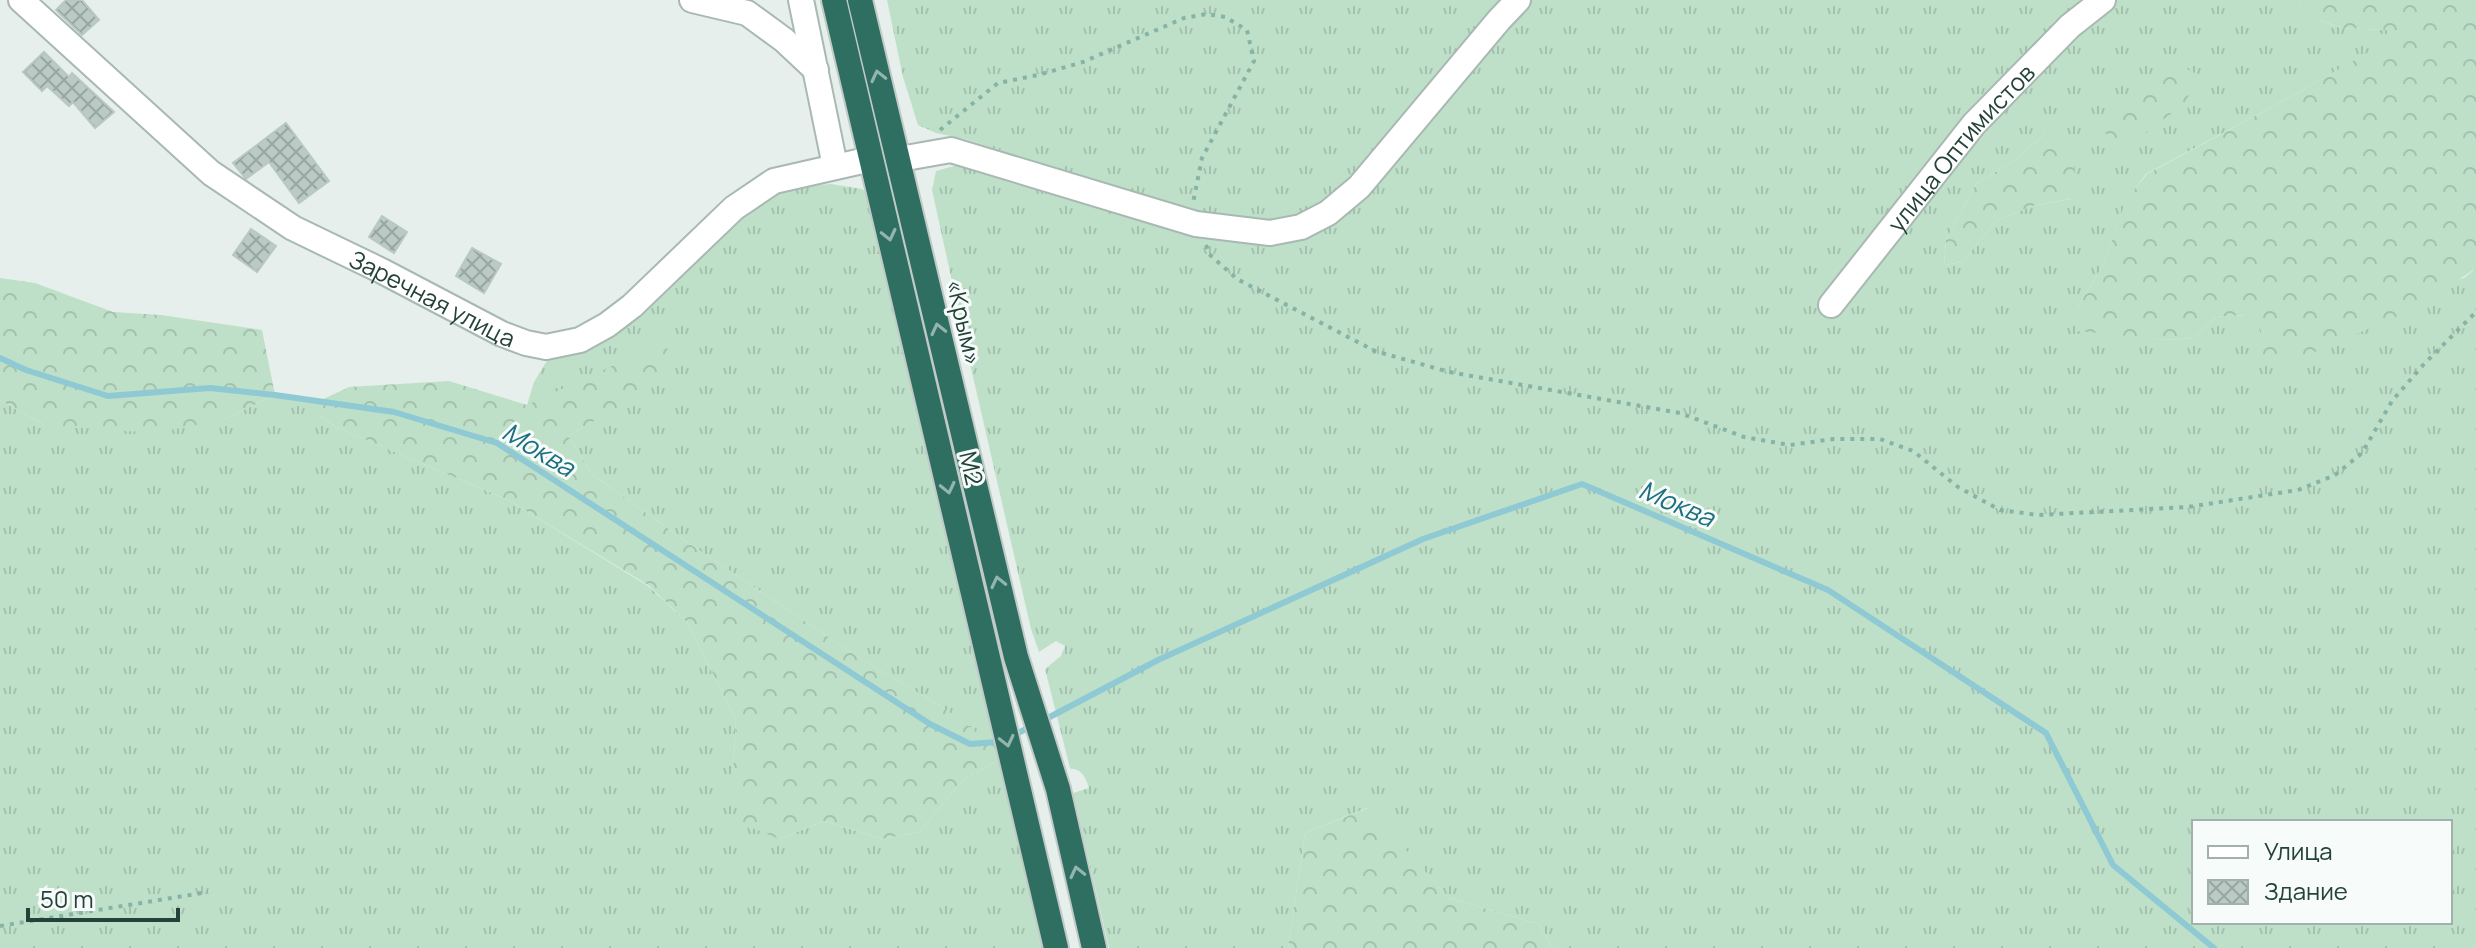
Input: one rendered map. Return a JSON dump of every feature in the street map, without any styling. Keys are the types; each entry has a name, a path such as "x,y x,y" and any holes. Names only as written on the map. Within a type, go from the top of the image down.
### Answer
{"highway":[{"name":"М2","path":"834,0 1056,948"},
{"name":"«Крым»","path":"860,0 1016,657 1058,789 1094,948"}],"street":[{"name":"Заречная улица","path":"21,0 211,173 258,205 293,228 502,334 546,347 580,340 607,325 632,306 734,208 774,181 871,159"},
{"path":"692,0 747,13 784,40 816,70"},
{"path":"801,0 835,166"},
{"path":"900,159 951,150 1196,224 1270,233 1301,227 1328,213 1359,187 1518,0"},
{"name":"улица Оптимистов","path":"1831,305 1974,124 2070,26 2103,0"}],"path":[{"path":"936,133 998,83 1083,62 1184,18 1207,14 1225,17 1247,30 1254,61 1202,158 1191,212 1209,254 1237,279 1375,351 1449,372 1680,413 1744,437 1790,445 1834,439 1880,439 1913,451 1958,487 2000,510 2038,515 2188,507 2298,490 2335,475 2362,453 2392,401 2476,312"},
{"path":"0,926 208,892"}],"green space":[{"path":"887,0 1505,0 1354,182 1308,215 1272,223 1191,212 918,125 903,77"},
{"path":"1530,0 2299,0 2303,14 2341,28 2387,30 2389,41 2146,174 2126,201 2104,263 2078,307 2078,330 2167,340 2193,338 2216,317 2247,315 2261,329 2464,278 2476,268 2476,948 1553,948 1539,924 1449,898 1367,808 1305,833 1288,948 1109,948 1073,793 1089,788 1082,774 1070,768 1045,669 1061,656 1065,646 1056,641 1039,652 1031,629 932,190 936,171 965,163 1300,236","holes":["2045,134 2070,199 2032,206 1997,220 1962,262 1944,265 1946,240 1976,184 2015,160"]},
{"path":"2299,0 2476,0 2476,268 2419,307 2278,368 2260,359 2261,330 2246,315 2216,317 2193,338 2167,340 2078,331 2078,307 2104,263 2126,200 2147,174 2388,41 2387,30 2342,28 2302,14"},
{"path":"2178,65 2197,74 2186,102 2146,133 2115,144 2100,127 2121,101"},
{"path":"2045,134 2072,151 2077,187 2069,199 2032,206 1997,220 1962,262 1944,265 1946,240 1976,184 2015,160"},
{"path":"831,184 862,189 880,205 999,721 977,733 942,707 864,661 593,475 568,436 659,382 527,405 534,382 548,359 581,342 688,254 776,188"},
{"path":"0,278 35,283 113,312 161,315 262,330 275,395 222,420 155,433 44,425 0,400"},
{"path":"662,343 678,361 659,383 568,436 593,475 864,661 942,707 977,732 999,721 1006,756 963,780 919,832 882,839 824,821 779,839 740,823 733,771 736,720 687,622 648,585 508,500 334,426 317,413 317,402 349,387 449,381 527,405"},
{"path":"275,395 317,402 317,413 334,426 508,500 648,586 687,622 736,720 733,771 779,839 824,821 882,839 919,832 963,780 1006,756 1053,948 0,948 0,400 44,425 222,420"},
{"path":"1368,808 1449,898 1539,924 1553,948 1288,948 1305,833"}],"building":[{"path":"66,0 82,0 99,20 82,35 56,10"},
{"path":"44,52 69,77 72,73 114,112 95,128 73,102 69,106 47,86 42,91 23,72"},
{"path":"286,123 329,181 299,203 269,162 246,179 233,163"},
{"path":"382,216 407,232 394,253 369,237"},
{"path":"251,229 276,246 257,272 233,255"},
{"path":"472,248 501,264 484,293 456,276"}],"waterway":[{"name":"Моква","path":"0,358 26,370 108,396 210,388 275,395 394,412 497,443 930,724 970,744 997,742"},
{"name":"Моква","path":"1044,720 1158,660 1423,539 1582,484 1828,590 2046,733 2113,865 2214,948"},
{"name":"Моква","path":"1018,733 1034,725"}]}
